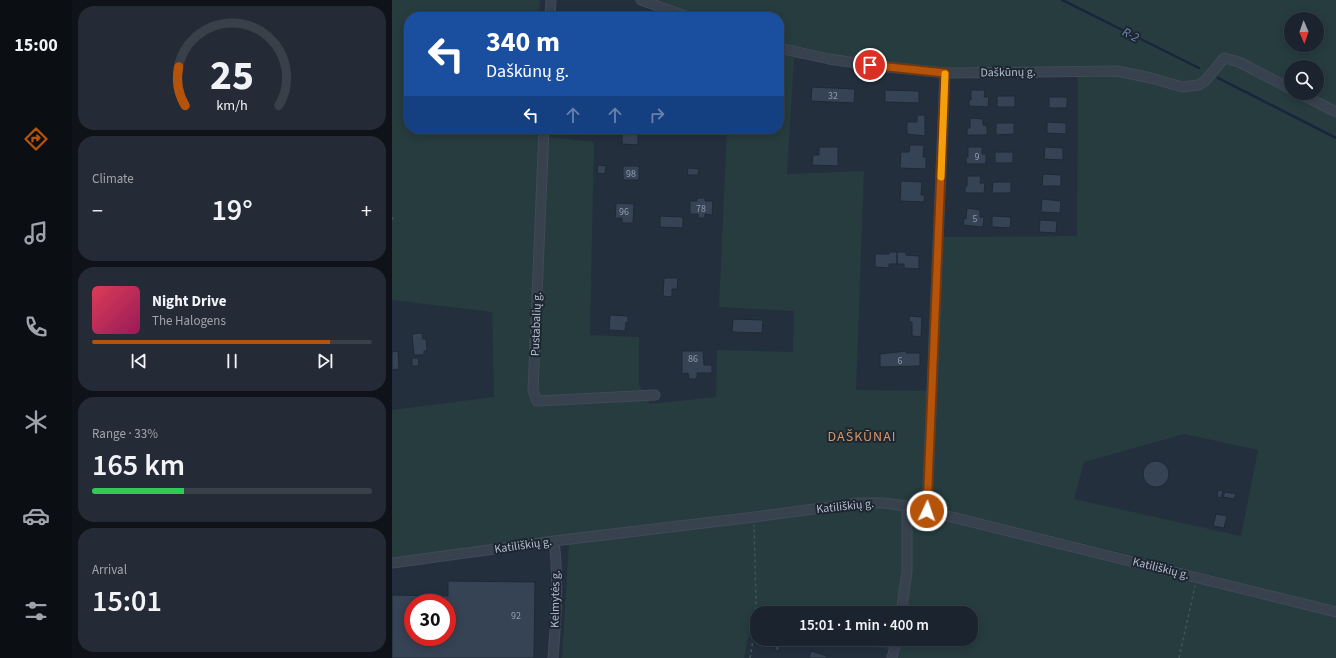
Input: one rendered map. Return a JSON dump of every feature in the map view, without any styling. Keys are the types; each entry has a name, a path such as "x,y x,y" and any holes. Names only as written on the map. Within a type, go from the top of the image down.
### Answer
{"street":[{"path":"550,12 551,0"},
{"path":"641,0 675,12"},
{"name":"Daškūnų g.","path":"784,49 828,59 945,73 1117,71 1151,78 1174,86 1182,87 1192,87 1205,81 1224,58 1239,62 1284,85"},
{"path":"927,511 945,73"},
{"path":"1313,100 1336,112"},
{"name":"Pustabalių g.","path":"544,134 533,390 537,401 655,395"},
{"name":"Katiliškių g.","path":"392,563 858,503 883,503 907,506 1336,612"},
{"path":"902,606 907,572 907,506"},
{"name":"Kelmytės g.","path":"553,658 556,586 554,541"},
{"path":"892,658 895,646"}],"path":[{"path":"392,220 393,216"},
{"path":"750,658 755,627 756,601 754,517"},
{"path":"1179,658 1198,577"}],"green space":[{"path":"392,0 540,0 539,12 404,12 404,134 532,134 594,142 590,335 639,337 639,385 650,404 716,397 717,350 793,352 794,311 719,307 727,134 784,134 784,12 692,12 659,0 1336,0 1336,607 1148,559 906,501 870,498 848,499 392,558 392,410 494,397 492,312 392,300","holes":["794,58 949,77 1078,76 1077,236 942,237 934,391 856,390 864,171 787,174","1184,434 1258,450 1241,536 1074,499 1084,462"]},
{"path":"872,507 898,508 1336,616 1336,658 898,658 900,651 871,646 978,646 978,606 750,606 750,630 744,658 562,658 569,543"}],"building":[{"path":"812,87 855,89 854,103 811,101"},
{"path":"885,90 919,91 919,103 885,102"},
{"path":"971,90 985,90 984,97 989,97 988,107 969,106 969,100 971,100"},
{"path":"997,96 1015,96 1015,107 997,107"},
{"path":"1049,97 1067,97 1067,108 1049,108"},
{"path":"917,115 925,115 925,136 907,134 907,122 917,122"},
{"path":"970,118 983,119 983,125 987,126 987,135 967,135 967,128 970,128"},
{"path":"1047,122 1066,123 1066,134 1047,133"},
{"path":"996,123 1014,123 1014,134 996,135"},
{"path":"568,134 579,134 579,136"},
{"path":"622,134 638,134 638,145 622,144"},
{"path":"910,145 924,145 923,157 926,157 926,169 900,168 901,152 909,152"},
{"path":"819,147 838,147 838,166 812,165 813,155 819,155"},
{"path":"968,147 982,147 982,154 986,154 986,164 966,164"},
{"path":"1045,147 1063,148 1063,160 1044,159"},
{"path":"995,152 1013,152 1013,163 995,163"},
{"path":"598,165 606,166 605,174 597,173"},
{"path":"623,166 639,166 639,180 623,180"},
{"path":"688,168 699,169 698,175 687,175"},
{"path":"1043,174 1061,175 1061,186 1042,186"},
{"path":"967,176 981,176 980,183 985,183 984,193 965,193"},
{"path":"901,181 922,182 921,195 925,195 924,202 900,201"},
{"path":"993,182 1011,182 1011,193 992,193"},
{"path":"697,198 705,198 705,201 713,201 712,215 705,214 705,218 698,218 698,214 690,214 690,201 697,201"},
{"path":"1042,199 1061,201 1060,213 1041,212"},
{"path":"616,203 634,204 633,223 622,223 622,218 615,218"},
{"path":"967,208 980,210 980,217 984,217 983,227 963,225 964,218 966,219"},
{"path":"660,216 683,217 683,228 660,227"},
{"path":"992,216 1011,217 1010,228 992,227"},
{"path":"1040,220 1057,221 1056,233 1039,232"},
{"path":"889,252 897,252 897,264 889,264 889,268 875,267 875,254 889,254"},
{"path":"897,252 906,252 906,255 919,256 919,269 904,268 904,264 897,264"},
{"path":"664,278 678,278 677,289 672,289 672,297 663,296"},
{"path":"610,315 628,316 628,323 626,322 625,331 609,330"},
{"path":"909,316 922,317 921,337 912,336 912,322 909,322"},
{"path":"733,319 763,320 762,333 732,332"},
{"path":"422,333 423,339 426,339 427,351 424,351 424,355 414,355 412,334"},
{"path":"398,351 399,369 392,370 392,352"},
{"path":"682,351 703,351 704,365 712,365 712,373 697,373 697,379 689,379 688,373 682,374"},
{"path":"906,351 906,353 920,353 920,366 880,367 880,354"},
{"path":"412,358 418,358 419,366 412,366"},
{"path":"1156,461 1165,465 1169,474 1165,483 1156,487 1147,483 1143,474 1147,465"},
{"path":"1218,490 1223,491 1221,498 1217,497"},
{"path":"1225,492 1236,494 1234,499 1223,497"},
{"path":"1216,514 1227,516 1224,528 1213,526"},
{"path":"448,581 535,582 534,658 392,658 392,595 404,595 404,646 456,646 456,594 448,594"},
{"path":"776,646 780,646 779,651 775,650"},
{"path":"811,651 827,656 826,658 809,658"}],"waterway":[{"name":"R-2","path":"1062,0 1199,68"},
{"name":"R-2","path":"1218,78 1336,138"}],"slow traffic":[{"path":"941,177 945,74"}],"district":[{"name":"DAŠKŪNAI","path":"862,436"}],"route":[{"path":"870,65 945,73 927,511"}]}
